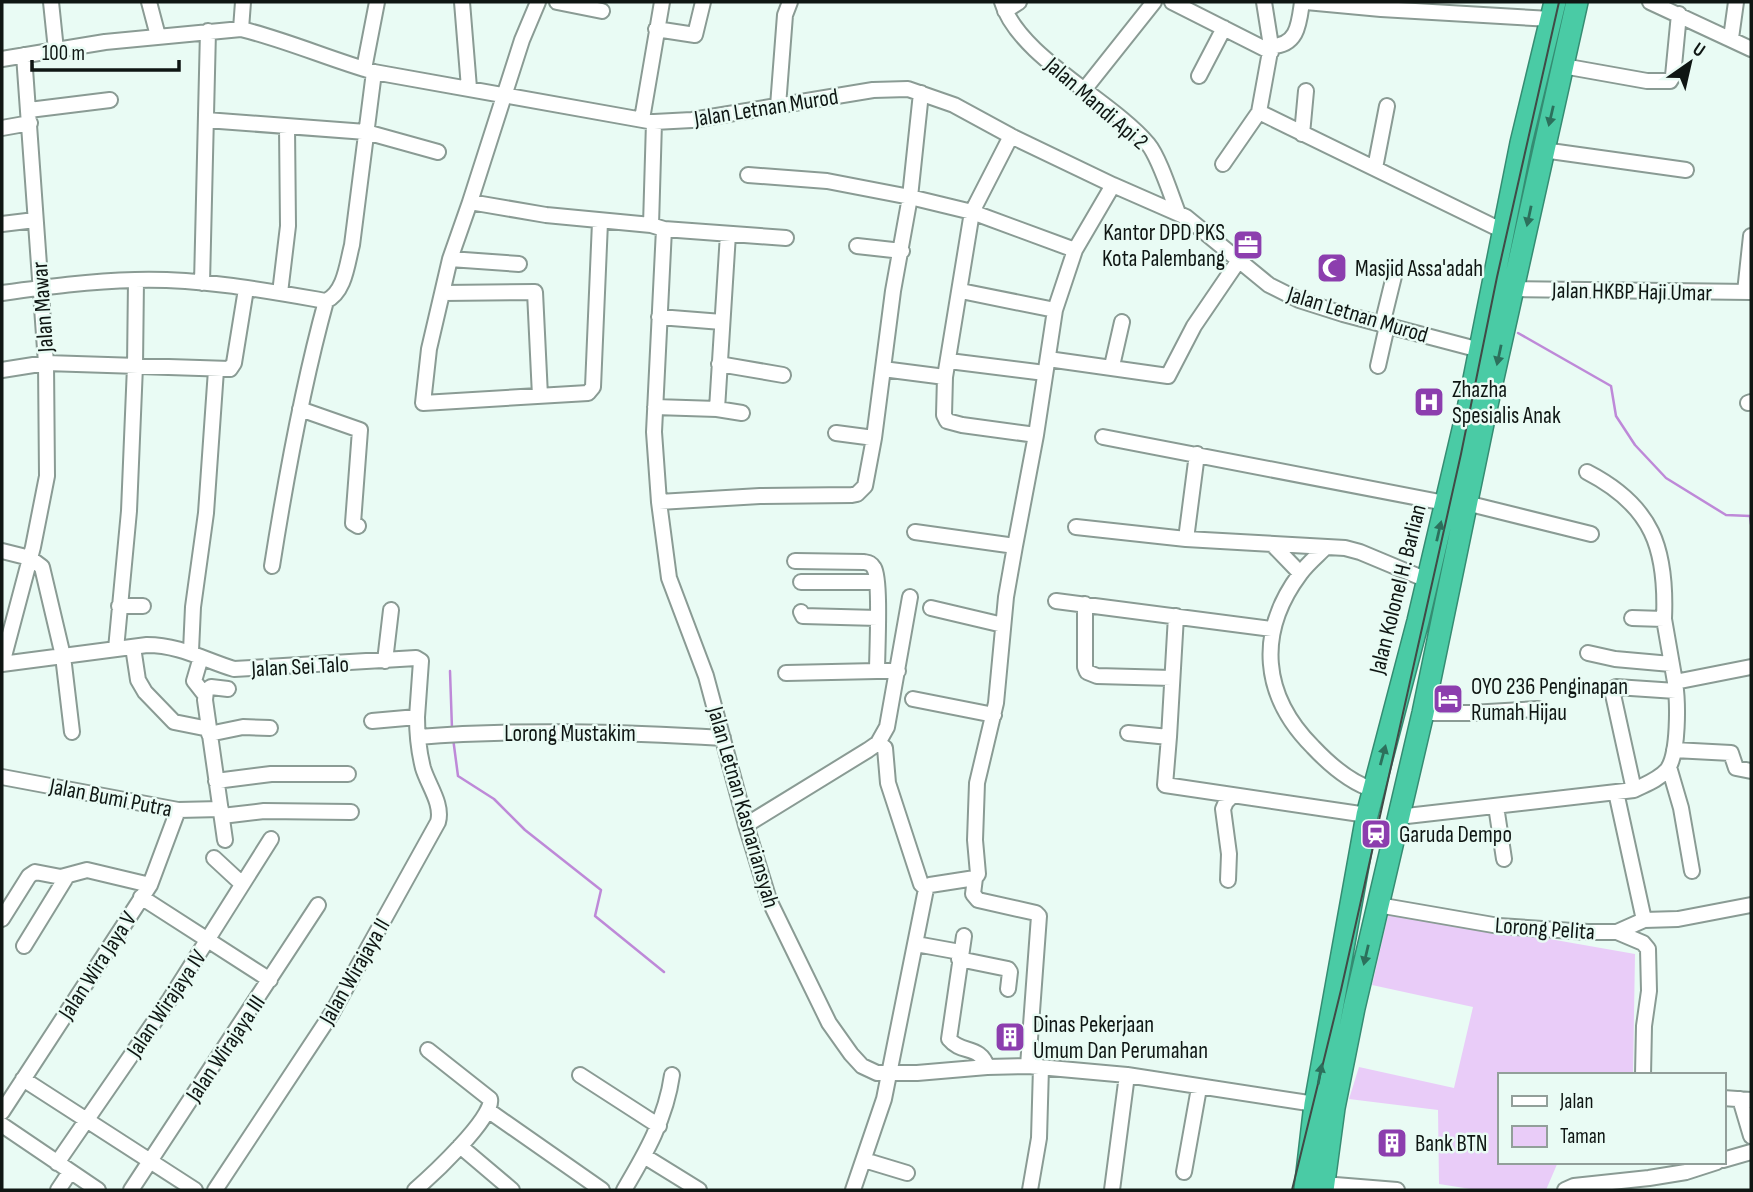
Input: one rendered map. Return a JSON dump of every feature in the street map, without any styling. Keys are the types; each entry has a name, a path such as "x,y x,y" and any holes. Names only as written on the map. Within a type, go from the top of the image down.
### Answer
{"highway":[{"path":"1317,1188 1342,1065 1441,628 1456,503 1513,289 1577,2"},
{"name":"Jalan Kolonel H. Barlian","path":"1317,1188 1315,1104 1367,815 1427,580 1456,503 1480,350 1503,231 1553,10"},
{"path":"1418,621 1441,628"}],"street":[{"path":"51,2 56,51"},
{"path":"149,2 158,36"},
{"path":"241,29 243,2"},
{"path":"2,293 41,287 135,280 202,282 326,301 333,298 339,289 349,258 366,132 369,70 377,2"},
{"path":"462,2 469,88"},
{"path":"538,2 522,40 450,259 429,349 423,403 588,393 593,387 600,222"},
{"path":"557,2 602,11"},
{"name":"Jalan Letnan Kasnariansyah","path":"662,2 656,29 648,120 658,227 659,317 655,407 659,499 669,578 706,677 769,900 829,1023 862,1066 877,1073 1034,1067 1127,1074 1199,1088 1315,1104"},
{"path":"656,29 695,35 702,2"},
{"path":"778,106 785,15 790,2"},
{"path":"1003,6 1019,2"},
{"path":"1084,90 1154,2"},
{"path":"1172,2 1271,49 1287,44 1295,36 1304,2 1553,10"},
{"path":"1223,164 1259,112 1271,49 1264,2"},
{"path":"1650,2 1751,49"},
{"path":"1731,38 1736,2"},
{"name":"Jalan Mandi Api 2","path":"1003,6 1027,42 1150,146 1178,213"},
{"path":"1563,66 1647,80 1670,81 1674,76 1679,14"},
{"path":"1199,76 1224,28"},
{"name":"Jalan Letnan Murod","path":"2,59 158,36 241,29 369,70 648,120 692,120 873,90 908,89 954,105 1113,185 1178,213 1198,224 1269,285 1299,300 1385,326 1480,350"},
{"path":"202,282 208,31"},
{"name":"Jalan Mawar","path":"2,664 30,558 47,476 46,363 24,55"},
{"path":"1302,134 1306,91"},
{"path":"659,499 857,494 865,486 893,291 910,197 921,93"},
{"path":"2,128 30,117 110,100"},
{"path":"1375,168 1387,106"},
{"path":"1259,112 1503,231"},
{"path":"206,120 366,132 438,152"},
{"path":"280,293 288,226 287,127"},
{"path":"1012,136 972,212 945,377 944,415 946,419 962,425 1036,435"},
{"path":"1543,150 1686,170"},
{"path":"748,174 827,181 910,197 972,212 1075,250"},
{"path":"1030,1190 1040,1138 1034,1067 1039,916 978,900 973,894 978,874 975,841 977,783 993,715 1015,546 1036,435 1055,310 1075,250 1113,185"},
{"path":"470,202 600,222 786,238"},
{"path":"2,224 35,220"},
{"path":"717,409 728,234"},
{"path":"1748,292 1751,236"},
{"path":"856,246 902,251"},
{"path":"450,259 519,264"},
{"path":"949,361 1112,366 1169,375 1194,326 1239,260"},
{"path":"1378,366 1395,272"},
{"path":"116,649 129,511 135,366 135,280"},
{"path":"2,370 46,363 230,369 233,366 246,289"},
{"name":"Jalan HKBP Haji Umar","path":"1513,289 1748,292"},
{"path":"961,291 1055,310"},
{"path":"443,292 535,292 540,396"},
{"path":"272,566 300,409 326,301"},
{"path":"659,317 722,322"},
{"path":"1112,366 1122,322"},
{"path":"719,364 783,374"},
{"path":"883,369 945,377"},
{"path":"216,370 206,513 193,607 196,654 194,681 205,695 225,840"},
{"path":"655,407 717,409 742,413"},
{"path":"300,409 357,428 361,432 356,525"},
{"path":"836,433 874,438"},
{"path":"1103,438 1456,503 1591,534"},
{"path":"1186,539 1197,454"},
{"path":"1398,817 1633,790 1655,780 1669,766 1674,750 1675,687 1664,619 1662,563 1650,528 1640,513 1606,482 1587,472"},
{"path":"1076,527 1186,539 1353,549 1427,580"},
{"path":"915,532 1015,546"},
{"path":"1273,545 1300,573"},
{"path":"1326,547 1300,573 1286,598 1272,629 1270,666 1274,684 1288,717 1303,737 1349,777 1374,790"},
{"path":"2,551 30,558 43,566 63,656 72,732"},
{"path":"795,561 867,562 874,568 878,613 877,671"},
{"path":"801,582 876,582"},
{"path":"746,825 878,743 887,727 910,597"},
{"path":"1056,601 1272,629"},
{"path":"1085,604 1087,672 1097,676 1171,678"},
{"path":"119,606 143,606"},
{"path":"931,608 1003,625"},
{"path":"385,661 391,610"},
{"path":"1176,616 1165,785 1367,815"},
{"path":"1632,618 1664,619"},
{"name":"Jalan Sei Talo","path":"2,664 168,645 234,669 249,670 416,658 421,661 418,737"},
{"path":"133,647 138,680 145,692 174,722 209,732 243,727 270,728"},
{"path":"1588,653 1615,659 1671,664"},
{"path":"1633,790 1611,692 1616,687 1675,687 1751,667"},
{"path":"786,673 898,671"},
{"path":"205,695 211,687 228,689"},
{"path":"913,699 993,715"},
{"path":"1423,713 1538,709"},
{"path":"372,721 417,717"},
{"name":"Lorong Mustakim","path":"418,737 611,732 723,738"},
{"path":"1128,733 1169,737"},
{"name":"Jalan Wirajaya II","path":"215,1190 332,1013 438,822 439,810 423,769 418,737"},
{"path":"878,743 886,748 889,788 921,884 926,889"},
{"path":"1674,750 1731,753 1737,768 1751,771"},
{"path":"1669,766 1681,808 1692,871"},
{"path":"216,781 271,774 348,774"},
{"name":"Jalan Bumi Putra","path":"2,777 178,810 221,813 351,812"},
{"path":"1616,792 1644,920"},
{"path":"1228,880 1223,809 1233,795"},
{"path":"1496,806 1504,859"},
{"name":"Jalan Wira Jaya V","path":"2,1112 150,884 178,810"},
{"name":"Jalan Wirajaya IV","path":"57,1163 207,942 241,883 271,839"},
{"path":"214,858 241,883"},
{"path":"2,919 31,873 38,871 56,877 87,870 150,884"},
{"path":"24,946 68,876"},
{"path":"853,1190 890,1074 926,889 930,885 975,878"},
{"path":"141,897 207,942 270,980"},
{"name":"Jalan Wirajaya III","path":"131,1190 318,905"},
{"name":"Lorong Pelita","path":"1378,905 1499,926 1550,931 1616,932 1644,920 1678,919 1751,905"},
{"path":"1751,905 1751,912"},
{"path":"1616,932 1643,943 1648,949 1649,991 1644,1026 1643,1073"},
{"path":"964,936 948,1039 954,1045 980,1054 985,1058 987,1067"},
{"path":"916,944 1008,969 1008,989"},
{"path":"424,1187 489,1111 491,1104 490,1099 428,1050"},
{"path":"1112,1190 1127,1074"},
{"path":"580,1075 659,1126"},
{"path":"624,1190 659,1126 667,1104 672,1075"},
{"path":"23,1079 195,1190"},
{"path":"1184,1171 1199,1088"},
{"path":"1725,1098 1746,1100 1751,1136"},
{"path":"489,1111 602,1190"},
{"path":"2,1125 98,1190"},
{"path":"460,1146 512,1190"},
{"path":"1725,1159 1751,1152"},
{"path":"644,1156 699,1190"},
{"path":"864,1160 907,1173"},
{"path":"1564,1190 1574,1186 1686,1172 1711,1164"},
{"path":"58,1190 70,1172"},
{"path":"1317,1188 1397,1190"}],"green space":[{"path":"1389,911 1635,954 1633,1073 1498,1073 1498,1164 1557,1164 1546,1190 1477,1190 1439,1184 1438,1110 1349,1099 1359,1067 1454,1088 1473,1007 1372,985"}],"waterway":[{"path":"1518,333 1611,386 1616,416 1635,445 1666,478 1726,515 1750,516 1751,524"},
{"path":"450,671 452,729"},
{"path":"453,738 458,776 494,799 525,830 601,890 595,916 664,972"}],"tram line":[{"path":"1292,1190 1341,990 1559,2"}],"place":[{"name":"Kantor DPD PKS Kota Palembang","path":"1248,245"},
{"name":"Masjid Assa'adah","path":"1332,268"},
{"name":"Zhazha Spesialis Anak","path":"1429,402"},
{"name":"OYO 236 Penginapan Rumah Hijau","path":"1448,699"},
{"name":"Garuda Dempo","path":"1376,834"},
{"name":"Dinas Pekerjaan Umum Dan Perumahan","path":"1010,1037"},
{"name":"Bank BTN","path":"1392,1143"}]}
